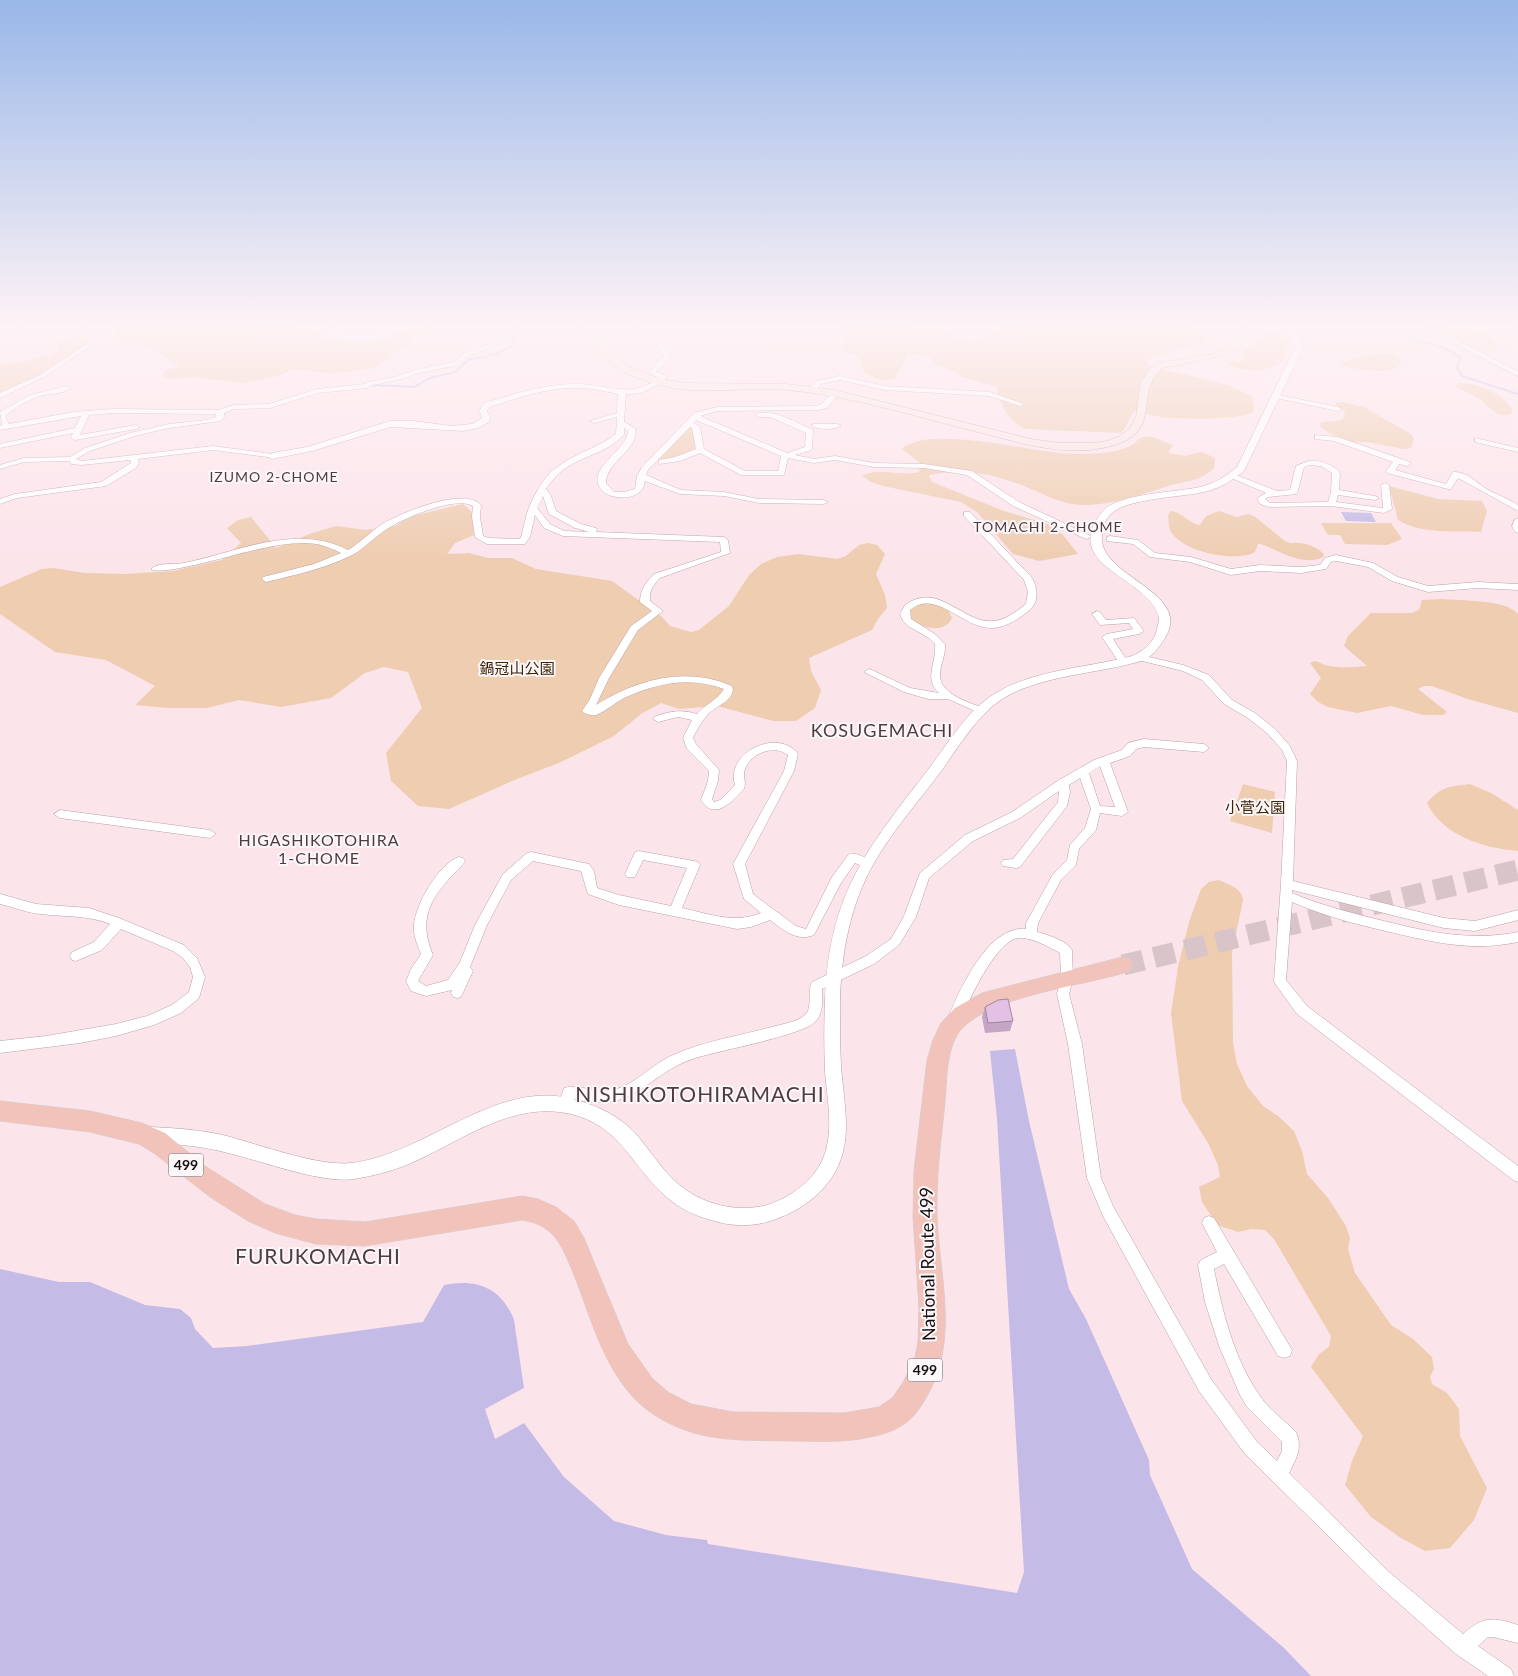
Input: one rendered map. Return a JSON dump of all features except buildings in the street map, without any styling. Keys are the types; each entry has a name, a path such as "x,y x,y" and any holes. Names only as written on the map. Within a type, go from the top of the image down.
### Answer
{"highway":[{"name":"National Route 499","path":"0,1111 100,1123 144,1134 198,1175 253,1211 286,1226 304,1230 339,1234 365,1234 522,1208 547,1214 560,1224 574,1246 618,1354 646,1392 667,1408 680,1415 707,1422 731,1425 845,1428 869,1424 896,1413 911,1397 924,1373 929,1357 932,1323 925,1216 927,1166 936,1077 945,1036 953,1023 970,1009 986,1001 1123,965"}],"main road":[{"path":"884,405 1030,442 1062,447 1098,446 1120,440 1135,430 1139,424 1143,405"}],"street":[{"path":"15,405 1,415 3,428 86,413 132,410 220,412 233,407 272,405"},
{"path":"72,459 77,463 213,448 272,456 309,449 390,424 404,422 452,429 479,424 486,420 484,410 487,405"},
{"path":"266,579 318,566 348,554 384,527 407,514 424,508 464,500 472,501 477,505 476,517 479,537 487,541 519,543 526,538 529,519 542,489 552,475 564,464 604,445 620,435 621,405"},
{"path":"620,423 632,430 633,436 630,442 605,469 602,481 603,487 613,494 630,494 640,486 641,476 653,460 692,420 706,411 718,409 818,408 825,405"},
{"path":"1141,658 1159,640 1165,627 1164,616 1151,596 1106,562 1096,540 1098,524 1110,510 1131,501 1201,492 1220,486 1233,478 1241,469 1272,405"},
{"path":"1320,405 1338,409"},
{"path":"706,411 715,416 805,415"},
{"path":"86,413 75,438 153,424 196,424 218,419 220,412"},
{"path":"594,421 621,414"},
{"path":"771,415 810,432 809,448 806,451 785,454"},
{"path":"692,420 696,427 700,450"},
{"path":"692,420 785,454 814,461 835,458 874,465 924,466 962,470 1016,504 1086,536"},
{"path":"0,467 29,459 72,459 83,451 137,433 178,425"},
{"path":"816,426 837,426"},
{"path":"0,446 79,430"},
{"path":"1318,437 1329,442 1407,464"},
{"path":"1478,440 1518,450"},
{"path":"588,442 604,445"},
{"path":"662,462 677,459 700,450 744,473 781,473 785,454"},
{"path":"0,502 16,496 108,483 133,466 135,463 133,457"},
{"path":"1397,461 1390,471 1448,487 1456,474 1474,482 1483,490 1518,509"},
{"path":"1331,504 1335,492 1335,471 1325,465 1310,463 1300,466 1294,492 1266,495 1261,500 1266,504 1280,506 1331,504 1384,511 1388,509 1385,485"},
{"path":"641,476 680,492 724,494 759,501 824,502"},
{"path":"1233,478 1276,494"},
{"path":"542,489 547,496 550,510 554,514 578,526 604,535"},
{"path":"1335,492 1375,498"},
{"path":"534,509 547,526 558,532 724,540 726,553 657,576 650,583 644,594 645,602 658,612 634,628 604,678 595,700 587,711 593,712 613,698 647,684 698,678 719,682 728,688 728,692 708,708 699,719 688,738 691,746 714,770 713,781 706,800 712,806 717,807 724,803 740,786 739,772 751,754 762,748 774,746 786,748 793,754 789,771 739,864 748,896 769,914 798,934 810,932 836,880 853,857 866,864"},
{"path":"967,514 1028,579 1034,591 1033,599 1028,608 1016,617 990,625 978,624 940,601 924,600 908,606 905,610 905,616 910,622 932,636 940,644 934,678 937,685 948,696 982,711"},
{"path":"1518,521 1516,526 1518,530"},
{"path":"1110,539 1135,542 1146,552 1156,556 1191,560 1231,572 1260,568 1300,570 1323,567 1328,560 1336,558 1370,564 1395,579 1428,590 1478,585 1518,587"},
{"path":"155,568 175,567 274,545 302,541 319,542 334,546 348,554"},
{"path":"1097,614 1103,623 1131,620 1139,631 1107,637 1123,662"},
{"path":"144,1134 203,1139 295,1164 349,1172 377,1167 404,1157 494,1115 523,1106 543,1103 565,1105 597,1116 624,1133 669,1188 687,1201 708,1212 744,1217 777,1210 807,1193 821,1178 832,1160 837,1138 831,1018 838,938 844,913 866,864 961,735 997,697 1010,690 1043,680 1141,658 1202,676 1215,686 1229,702 1264,725 1291,756 1287,889 1280,981 1302,1010 1518,1175"},
{"path":"869,672 900,688 941,697 948,696"},
{"path":"658,719 672,714 684,713 699,719"},
{"path":"565,1105 568,1092 598,1098 618,1095 678,1059 752,1039 810,1019 815,1011 816,986 870,960 895,942 910,917 922,880 927,872 969,838 1016,815 1063,783 1083,772 1126,753 1132,746 1144,743 1180,744 1204,748"},
{"path":"1096,809 1122,812 1104,762"},
{"path":"1031,936 1032,923 1057,876 1072,862 1074,848 1090,830 1096,809 1083,772"},
{"path":"1007,863 1014,864 1018,861 1063,802 1065,792 1063,783"},
{"path":"60,814 210,834"},
{"path":"631,874 639,855 694,865 674,912"},
{"path":"459,861 435,886 423,914 420,938 427,955 412,981 415,987 426,991 443,988 452,984 465,964 481,925 507,877 531,856 585,867 588,871 590,887 597,894 737,924 752,922 769,914"},
{"path":"1287,889 1444,923 1475,926 1518,915"},
{"path":"1287,889 1316,908 1450,941 1485,943 1518,937"},
{"path":"0,898 35,909 89,914 112,920 180,949 196,966 200,981 198,988 184,1004 168,1014 107,1033 0,1047"},
{"path":"76,956 98,946 118,924"},
{"path":"953,1023 961,1001 993,950 1008,938 1018,933 1031,936 1066,950 1067,979 1063,994 1075,1044 1094,1178 1108,1211 1205,1385 1251,1448 1278,1476 1383,1578 1464,1647 1504,1676"},
{"path":"457,993 473,956 470,951"},
{"path":"1209,1223 1284,1350"},
{"path":"1228,1256 1206,1265 1213,1302 1227,1346 1246,1389 1253,1401 1290,1438 1291,1452 1278,1476"},
{"path":"1464,1647 1483,1628 1491,1626 1518,1634"}],"green space":[{"path":"1253,405 1254,411 1239,416 1200,419 1165,417 1134,411 1122,433 1026,429 1009,417 1003,406"},
{"path":"1356,405 1364,407 1411,434 1414,439 1411,448 1403,449 1367,442 1351,442 1329,433 1320,426 1321,422 1343,419 1345,412 1336,406"},
{"path":"1486,405 1509,405 1513,412 1503,415"},
{"path":"690,426 693,428 695,449 674,459 659,459"},
{"path":"1150,436 1173,445 1168,453 1185,456 1201,452 1215,458 1214,468 1203,476 1191,480 1143,494 1094,505 1072,504 1060,501 1016,483 992,476 968,472 929,475 932,482 1004,511 1048,524 1063,535 1078,554 1039,561 1013,554 977,512 961,502 883,486 871,482 862,476 876,472 919,472 921,464 902,449 915,442 934,439 957,439 1080,454 1117,451 1130,446 1140,438"},
{"path":"1389,486 1438,499 1482,501 1487,511 1481,532 1427,530 1398,520"},
{"name":"鍋冠山公園","path":"463,504 472,512 474,535 455,543 447,554 469,553 488,558 512,558 536,569 612,581 662,617 670,626 691,632 699,630 729,606 749,575 761,564 777,557 798,554 838,559 846,556 859,545 868,543 877,545 885,554 876,574 885,595 887,608 872,630 809,658 811,671 821,690 815,708 796,721 773,721 717,706 679,709 661,703 641,714 614,736 561,762 449,809 418,806 391,781 386,753 422,708 408,672 384,667 365,673 331,698 281,707 239,700 207,708 169,708 135,705 155,686 106,660 55,652 0,614 0,587 42,569 53,568 85,573 124,574 173,571 222,560 241,543 227,528 238,520 251,517 276,548 312,533 336,526 365,530 395,526 412,516"},
{"path":"1171,511 1200,525 1206,516 1219,511 1237,517 1248,514 1254,516 1287,542 1315,547 1324,554 1323,557 1316,560 1300,559 1261,544 1258,544 1255,552 1246,555 1222,556 1196,550 1176,538 1170,530 1168,515"},
{"path":"1321,523 1391,523 1402,539 1387,545 1345,544 1340,535 1328,535"},
{"path":"1441,599 1494,603 1512,609 1518,614 1518,713 1468,699 1432,686 1424,686 1418,689 1447,712 1443,715 1423,715 1391,706 1357,713 1328,707 1318,702 1310,694 1321,678 1310,663 1312,662 1316,661 1330,666 1341,667 1367,666 1344,646 1348,636 1371,613 1411,613 1419,610 1422,600"},
{"path":"924,603 938,604 948,609 952,618 949,623 939,628 933,628 915,622 911,618 911,610"},
{"name":"小菅公園","path":"1243,784 1275,792 1272,833 1230,821"},
{"path":"1470,784 1491,793 1518,810 1518,851 1478,843 1454,832 1443,824 1427,803 1441,790"},
{"path":"1219,880 1238,890 1243,900 1232,953 1233,1043 1237,1064 1247,1086 1263,1106 1278,1116 1294,1131 1302,1151 1307,1174 1328,1198 1346,1226 1350,1238 1348,1249 1355,1273 1391,1325 1413,1339 1432,1357 1434,1369 1430,1377 1432,1384 1447,1393 1459,1409 1460,1436 1487,1488 1474,1520 1450,1548 1425,1551 1401,1538 1371,1517 1345,1485 1352,1461 1363,1436 1311,1367 1319,1354 1329,1347 1331,1336 1274,1239 1265,1230 1251,1229 1238,1232 1217,1225 1202,1202 1199,1187 1220,1177 1218,1165 1208,1143 1182,1101 1171,1013 1178,967 1189,922 1201,889 1209,882"}],"shaded area":[{"path":"1341,512 1371,513 1376,522 1346,521"},
{"path":"1015,1049 1029,1121 1069,1289 1086,1319 1149,1460 1150,1475 1192,1569 1284,1648 1311,1676 0,1676 0,1269 59,1282 90,1282 145,1305 180,1309 191,1318 195,1329 213,1348 247,1346 423,1322 444,1285 465,1283 484,1286 500,1297 513,1317 524,1388 485,1409 495,1439 524,1423 564,1477 614,1521 666,1535 707,1540 708,1544 1017,1593 1024,1572 997,1119 990,1051"}],"tunnel":[{"path":"1123,965 1518,870"}],"district":[{"name":"IZUMO 2-CHOME","path":"274,477"},
{"name":"TOMACHI 2-CHOME","path":"1048,527"},
{"name":"KOSUGEMACHI","path":"882,731"},
{"name":"HIGASHIKOTOHIRA 1-CHOME","path":"319,849"},
{"name":"NISHIKOTOHIRAMACHI","path":"700,1095"},
{"name":"FURUKOMACHI","path":"318,1257"}]}
